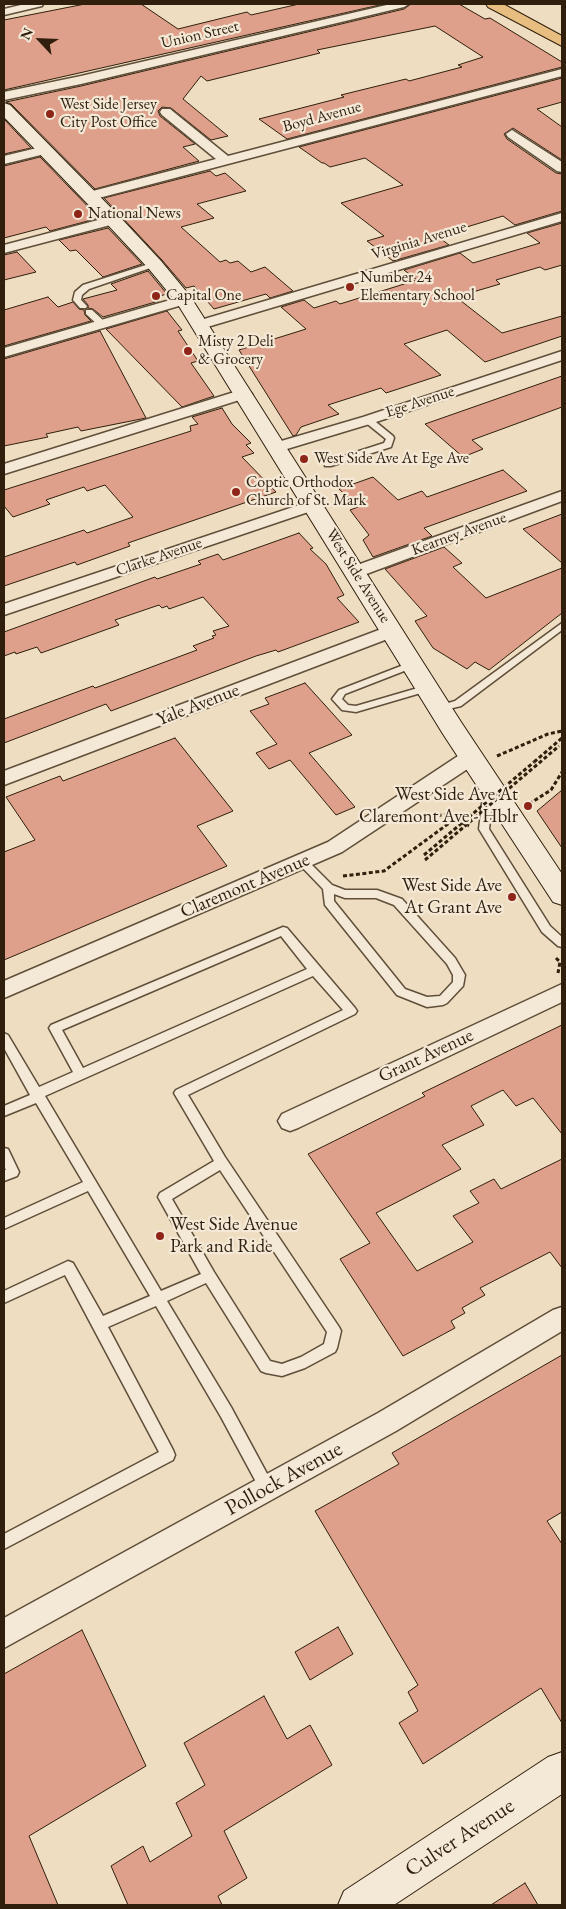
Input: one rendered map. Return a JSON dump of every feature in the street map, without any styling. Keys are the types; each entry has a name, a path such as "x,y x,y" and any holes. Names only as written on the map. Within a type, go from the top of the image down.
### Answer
{"main road":[{"path":"493,4 562,42"},
{"name":"West Side Avenue","path":"4,108 113,220 155,265 184,300 472,757 559,884"},
{"name":"Culver Avenue","path":"358,1905 562,1772"}],"street":[{"path":"4,12 38,4"},
{"name":"Union Street","path":"4,96 404,4"},
{"name":"Boyd Avenue","path":"90,196 562,73"},
{"path":"166,112 226,160"},
{"path":"512,134 562,168"},
{"path":"4,160 46,150"},
{"name":"Virginia Avenue","path":"199,325 562,217"},
{"path":"4,249 113,220"},
{"path":"4,353 184,300"},
{"name":"Ege Avenue","path":"277,447 368,420 562,355"},
{"path":"4,469 244,394"},
{"name":"Kearney Avenue","path":"355,572 562,496"},
{"name":"Clarke Avenue","path":"4,610 290,512 314,506"},
{"name":"Yale Avenue","path":"4,778 392,631"},
{"name":"Claremont Avenue","path":"4,990 335,847 472,757"},
{"name":"Grant Avenue","path":"290,1121 560,982"},
{"name":"Pollock Avenue","path":"4,1634 387,1422 562,1318"}],"lane":[{"path":"83,306 77,300 78,294 86,287 155,265"},
{"path":"89,312 102,324"},
{"path":"328,464 388,445 390,438 368,420"},
{"path":"441,708 458,704 562,626"},
{"path":"414,664 342,692 337,699 345,708 356,709 428,688"},
{"path":"489,782 484,829 546,929 562,943"},
{"path":"302,862 328,888 345,894 377,894 398,902 451,961 459,975 459,983 443,1000 427,1002 401,992 330,902 328,888"},
{"path":"80,1074 55,1028 283,931 351,1011 180,1093 221,1161 334,1331 330,1348 305,1362 282,1370 266,1367 209,1276 164,1197 222,1163 221,1161"},
{"path":"4,1111 80,1074 316,970"},
{"path":"4,1038 268,1488"},
{"path":"4,1153 13,1172 4,1176"},
{"path":"4,1224 90,1184"},
{"path":"4,1297 68,1267 168,1455 4,1542"},
{"path":"100,1324 209,1276"}],"path":[{"path":"496,757 548,734 562,731"},
{"path":"424,855 562,738"},
{"path":"425,860 559,746"},
{"path":"528,806 551,790 562,772"},
{"path":"384,816 486,814"},
{"path":"341,876 384,871 452,821 457,820 472,828"},
{"path":"554,956 560,962 560,982"}],"building":[{"path":"85,4 141,4 178,29 247,12 251,15 299,4 384,4 4,90 4,20"},
{"path":"411,4 459,4 485,19 490,18 562,62 562,67 287,139 259,119 344,97 341,95 406,79 409,81 462,67 458,65 483,57 435,26 317,50 320,53 207,81 201,76 183,99 228,136 211,140 171,108 162,107 158,111 160,116 195,144 183,147 199,161 95,189 11,104 6,102 404,9"},
{"path":"562,78 562,102 537,109 562,127 562,160 513,128 504,134 507,139 556,173 562,174 562,211 515,225 503,216 437,236 449,245 393,261 367,241 384,236 341,203 403,185 365,158 330,167 299,147"},
{"path":"4,119 31,148 4,154"},
{"path":"40,157 99,218 50,231 46,227 4,238 4,166"},
{"path":"210,171 216,176 225,173 246,191 197,204 214,218 181,227 220,262 226,260 230,263 238,261 251,272 265,267 293,291 270,298 266,294 214,309 194,286 186,288 104,198"},
{"path":"562,223 562,265 545,270 540,267 496,280 500,284 456,297 502,333 562,316 562,336 485,362 447,330 404,344 441,375 386,393 381,388 328,405 339,414 301,427 296,435 293,436 239,350 306,329 281,307 304,300 314,308 336,301 340,304 417,280 404,270 460,253 473,263 540,243 527,233"},
{"path":"108,228 142,264 103,277 76,250 70,251 59,240"},
{"path":"17,252 36,272 4,280 4,255"},
{"path":"148,271 167,294 156,297 159,301 103,317 93,309 88,308 83,299 117,290 111,284"},
{"path":"48,297 58,307 73,302 79,309 84,310 85,315 91,321 4,346 4,310"},
{"path":"167,311 182,330 178,331 198,361 191,363 214,396 182,407 106,329"},
{"path":"100,331 146,418 81,431 78,427 46,434 48,437 4,446 4,359"},
{"path":"562,376 562,407 472,440 483,449 463,457 425,424"},
{"path":"222,408 232,424 251,443 246,445 254,453 242,457 276,492 128,543 130,546 77,565 75,562 4,586 4,557 84,530 87,533 133,517 105,485 87,491 84,487 46,500 50,504 13,517 4,506 4,490 191,431 190,426 198,424 192,417"},
{"path":"503,470 527,491 424,528 432,536 373,557 363,540 369,535 350,510 358,507 339,489 373,477 398,500 422,491 427,497"},
{"path":"562,514 562,563 523,529"},
{"path":"299,533 313,548 310,549 326,564 344,595 337,598 359,622 278,652 276,650 256,656 111,711 106,704 4,743 4,719 197,650 193,646 214,638 212,636 216,635 213,631 229,626 203,597 169,609 167,606 162,608 159,605 115,620 119,625 41,653 37,647 4,656 4,632 155,577 157,579 201,564 198,561 218,554 223,560"},
{"path":"444,547 462,563 453,567 486,598 562,568 562,613 489,670 475,662 467,669 433,648 415,621 427,616 385,569"},
{"path":"305,683 352,735 309,753 355,807 336,815 290,760 269,769 256,753 277,744 250,711 269,704 265,698"},
{"path":"175,738 233,811 197,826 227,866 4,960 4,852 35,840 6,797 60,776 63,781"},
{"path":"562,790 562,848 537,811"},
{"path":"562,1025 562,1134 533,1098 516,1106 503,1090 471,1106 484,1125 442,1145 461,1169 376,1213 417,1271 473,1242 453,1216 479,1203 470,1191 494,1179 501,1189 562,1159 562,1268 550,1252 480,1288 485,1295 462,1308 465,1313 451,1321 455,1328 403,1356 340,1259 370,1243 308,1154 425,1096 422,1093"},
{"path":"562,1355 562,1512 547,1521 562,1544 562,1723 541,1688 423,1764 399,1723 418,1711 408,1692 418,1685 315,1511 399,1464 392,1453"},
{"path":"338,1627 353,1654 310,1680 295,1652"},
{"path":"82,1630 146,1766 29,1836 58,1905 4,1905 4,1674"},
{"path":"264,1696 287,1739 310,1725 332,1765 224,1831 247,1878 218,1896 222,1905 128,1905 111,1866 143,1846 150,1862 192,1836 176,1803 205,1785 184,1743"},
{"path":"525,1883 538,1905 491,1905"}],"place":[{"name":"West Side Jersey City Post Office","path":"50,114"},
{"name":"National News","path":"78,214"},
{"name":"Number 24 Elementary School","path":"350,287"},
{"name":"Capital One","path":"156,296"},
{"name":"Misty 2 Deli & Grocery","path":"188,351"},
{"name":"West Side Ave At Ege Ave","path":"304,459"},
{"name":"Coptic Orthodox Church of St. Mark","path":"236,492"},
{"name":"West Side Ave At Claremont Ave - Hblr","path":"528,806"},
{"name":"West Side Ave At Grant Ave","path":"512,897"},
{"name":"West Side Avenue Park and Ride","path":"160,1236"}]}
